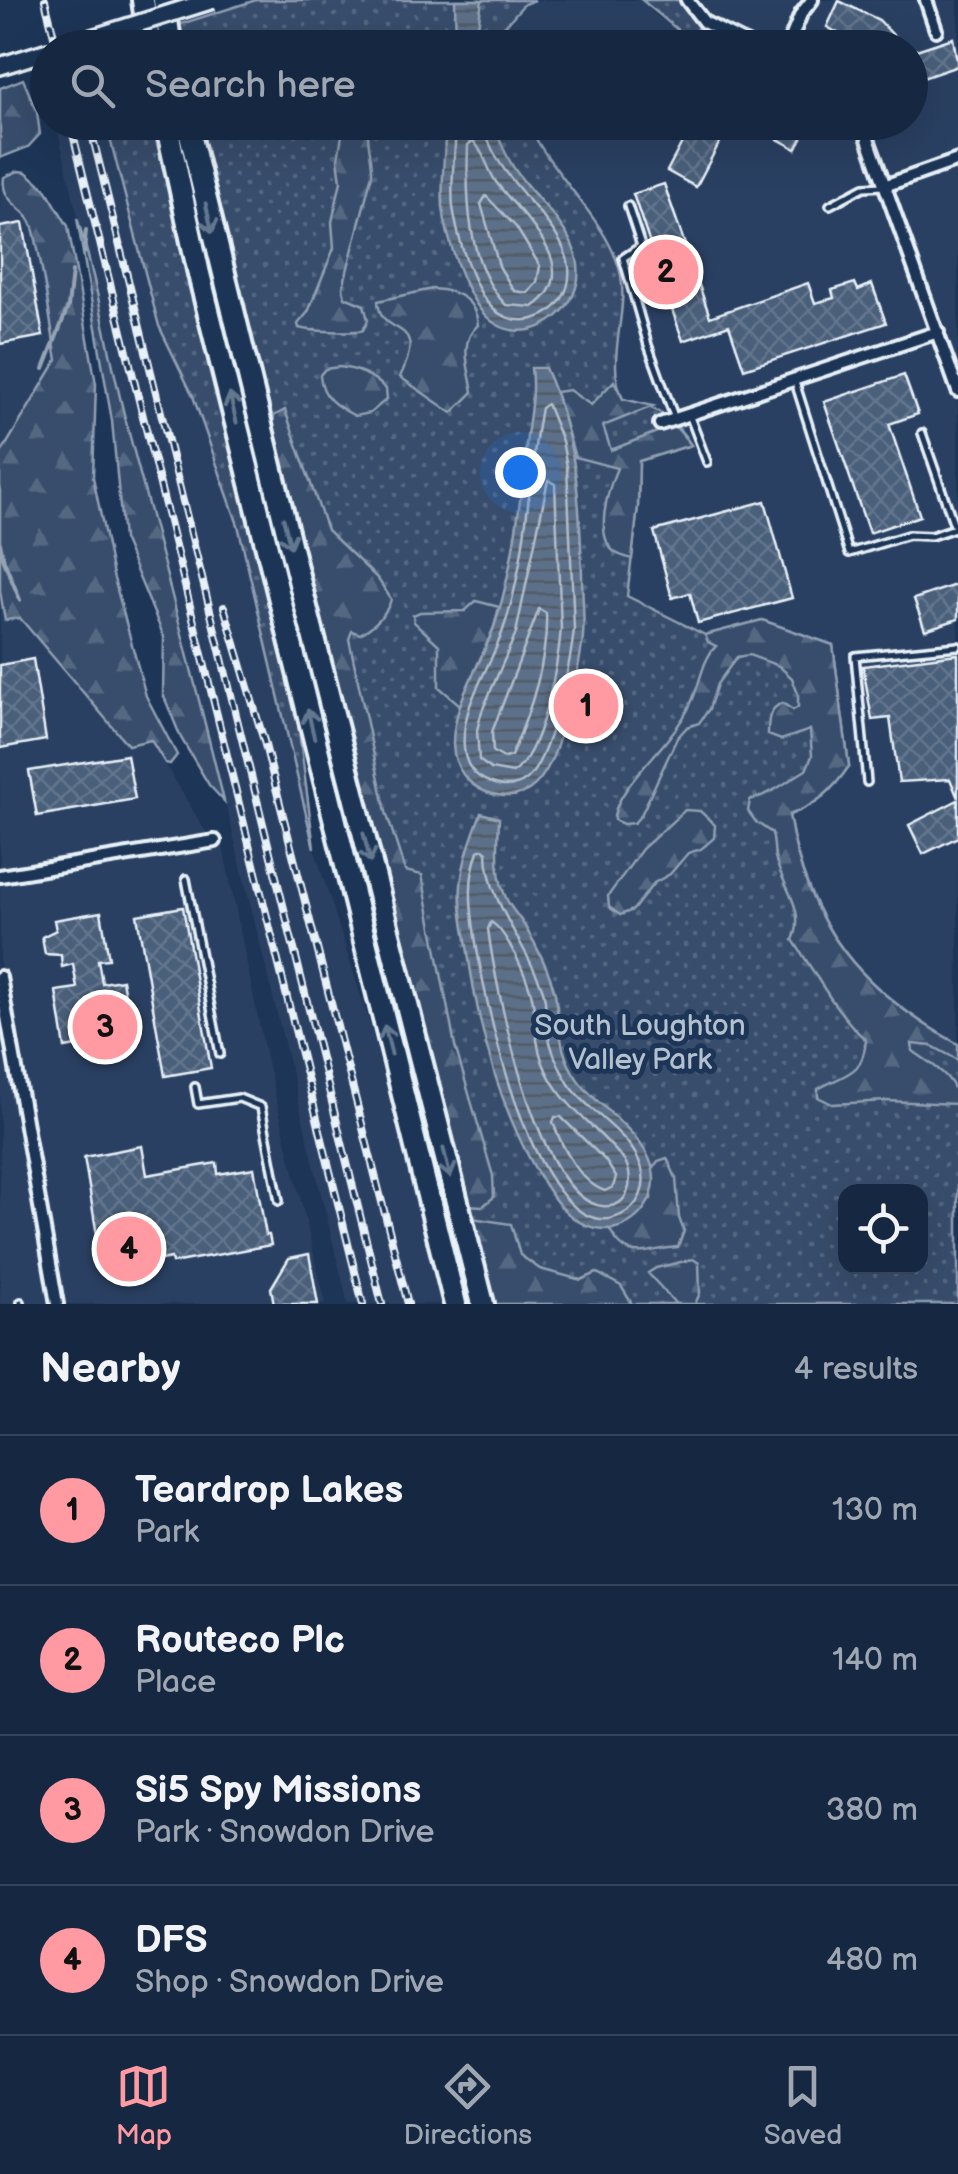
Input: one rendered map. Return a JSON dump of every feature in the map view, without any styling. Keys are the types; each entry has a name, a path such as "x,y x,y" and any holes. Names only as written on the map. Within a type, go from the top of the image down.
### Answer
{"highway":[{"path":"142,0 147,30"},
{"path":"164,0 169,30"},
{"path":"170,140 199,274 455,1304"},
{"path":"191,140 282,515 483,1304"}],"street":[{"path":"117,30 213,0"},
{"path":"687,0 704,22 720,30"},
{"path":"794,30 812,0"},
{"path":"926,0 936,30"},
{"path":"0,66 30,57"},
{"path":"869,140 958,391"},
{"path":"887,185 958,160"},
{"path":"660,424 938,332"},
{"path":"0,876 215,841"},
{"path":"0,978 57,1304"}],"lane":[{"path":"830,205 864,188 887,185"},
{"path":"628,206 641,246 623,258 675,419"},
{"path":"794,379 849,553 908,534 931,536 956,528 922,433"},
{"path":"689,414 707,462"},
{"path":"866,782 855,656 958,646"},
{"path":"186,878 220,1054"},
{"path":"195,1087 198,1104 239,1098 261,1107 280,1201"}],"shaded area":[{"path":"531,0 642,0 657,16 679,30 502,30 508,14"},
{"path":"687,0 958,0 958,1044 918,1022 858,971 817,910 795,848 789,815 808,808 833,789 849,766 762,620 705,635 627,596 639,461 690,444 653,406 623,399 614,381 621,322 621,277 612,247 538,140 928,140 928,30 698,30 704,22"},
{"path":"60,140 110,140 159,326 193,396 238,525 314,848 371,1028 441,1304 348,1304 180,617 124,414"},
{"path":"9,180 32,220 57,360 0,455 0,181"},
{"path":"0,591 5,620 19,617 128,745 151,740 207,834 220,832 266,1057 326,1304 0,1304"}],"green space":[{"path":"256,0 535,0 524,4 504,30 168,28"},
{"path":"642,0 687,0 704,22 696,30 678,30"},
{"path":"23,79 30,96 30,140 34,140 28,147 0,158 0,88"},
{"path":"110,140 156,140 296,708 314,848 238,525 193,396 159,326"},
{"name":"South Loughton Valley Park","path":"191,140 537,140 615,256 622,291 616,370 623,399 662,414 691,445 639,461 627,596 705,635 762,620 833,645 849,766 824,796 789,815 797,854 809,890 844,951 893,1001 958,1044 958,1304 483,1304"},
{"path":"341,140 368,140 372,174 343,287 345,297 364,305 368,320 359,331 299,328 334,248 332,222 341,181 338,159"},
{"path":"26,172 46,189 68,226 96,384 93,477 113,575 146,696 177,755 170,764 165,763 151,740 128,745 20,618 5,620 0,591 0,455 57,360 33,227 10,200 4,186 4,177"},
{"path":"77,218 224,801 209,785 181,738 163,694 164,637 123,539 112,421"},
{"path":"432,289 449,291 469,302 478,325 467,347 473,392 452,413 400,377 410,344 401,330 386,321 378,301"},
{"path":"325,369 359,371 375,380 386,389 387,399 370,413 355,416 342,409 327,395 320,375"},
{"path":"614,381 623,399 653,406 603,426 611,450 662,430 660,424 670,420 691,445 639,461 632,559 616,553 605,536 607,500 617,468 575,457 556,392 569,390 591,405"},
{"path":"285,410 327,530 378,579 391,599 375,624 360,634 352,631 349,639 386,812 405,871 422,875 455,1046 493,1176 494,1197 483,1206 465,1205 272,433 274,416"},
{"path":"476,601 499,607 460,705 439,687 439,645 414,622 413,615 465,611"},
{"path":"762,620 833,645 849,766 824,796 789,815 809,890 844,951 867,978 893,1002 958,1044 958,1060 932,1046 912,1044 913,1051 949,1079 957,1104 832,1104 818,1097 818,1089 857,1067 866,1040 835,1005 793,940 797,918 778,868 772,833 748,811 750,800 806,770 812,756 810,730 781,740 768,735 774,709 782,703 793,710 798,707 792,678 779,666 749,655 737,657 717,684 709,709 699,723 687,727 677,738 641,815 634,823 614,820 627,788 689,707 707,658 716,646 705,635"},
{"path":"685,810 700,811 715,825 714,838 701,849 688,853 670,874 654,883 633,910 620,915 609,907 608,896 642,849"},
{"path":"667,1158 676,1178 679,1218 684,1231 678,1247 647,1252 624,1248 610,1230 628,1223 651,1199 653,1168"},
{"path":"472,1218 511,1224 520,1255 540,1269 581,1280 597,1273 621,1286 632,1304 492,1304"},
{"path":"693,1259 699,1263 700,1293 695,1304 676,1304 648,1273"}],"water":[{"path":"455,0 482,0 478,30 456,30"},
{"path":"445,140 500,140 512,165 566,233 577,259 578,278 573,295 550,322 517,331 500,326 484,314 463,278 452,248 443,207"},
{"path":"531,368 545,368 570,444 580,521 583,632 572,692 549,764 528,790 507,796 486,792 469,781 458,765 453,744 457,714 493,630 506,584 522,484"},
{"path":"481,813 499,818 498,860 503,891 550,977 563,1048 571,1069 587,1091 629,1130 652,1166 650,1199 637,1217 618,1227 585,1225 555,1199 514,1127 493,1068 477,1007 461,900 464,867"}],"building":[{"path":"839,1 879,20 888,30 832,30 827,27"},
{"path":"953,38 958,66 928,76 928,46"},
{"path":"683,140 721,140 696,187 667,171"},
{"path":"780,140 801,140 796,149"},
{"path":"664,184 710,317 808,283 815,303 834,298 832,290 855,283 858,290 872,284 886,323 744,369 729,325 683,341 663,284 645,290 634,260 653,253 633,194"},
{"path":"23,223 43,336 0,344 0,227"},
{"path":"904,375 918,414 889,424 920,516 869,533 824,402"},
{"path":"765,501 792,598 698,623 690,593 672,598 654,531"},
{"path":"958,584 958,619 925,630 914,599"},
{"path":"958,654 958,798 950,779 899,782 890,718 872,720 863,666"},
{"path":"33,659 46,740 0,748 0,665"},
{"path":"127,755 135,799 37,816 29,771"},
{"path":"958,800 958,837 923,854 909,825"},
{"path":"183,907 211,1068 165,1076 137,915"},
{"path":"101,912 109,959 98,960 102,983 122,980 132,1036 65,1048 56,991 77,988 73,964 62,967 61,955 45,954 42,937 56,930 54,920"},
{"path":"142,1146 147,1175 217,1163 218,1174 254,1168 271,1245 114,1269 108,1277 96,1268 101,1259 84,1157"},
{"path":"309,1254 318,1304 274,1304 271,1288 289,1258"}],"waterway":[{"path":"84,253 86,230"},
{"path":"44,369 68,307 72,272"},
{"path":"0,543 20,600"}],"railway":[{"path":"45,0 52,30"},
{"path":"74,140 363,1304"},
{"path":"93,140 382,1304"},
{"path":"224,607 264,741 408,1304"}],"place":[{"name":"Routeco Plc","path":"666,272"},
{"name":"Teardrop Lakes","path":"586,706"},
{"name":"Si5 Spy Missions","path":"105,1027"},
{"name":"DFS","path":"129,1249"}]}
